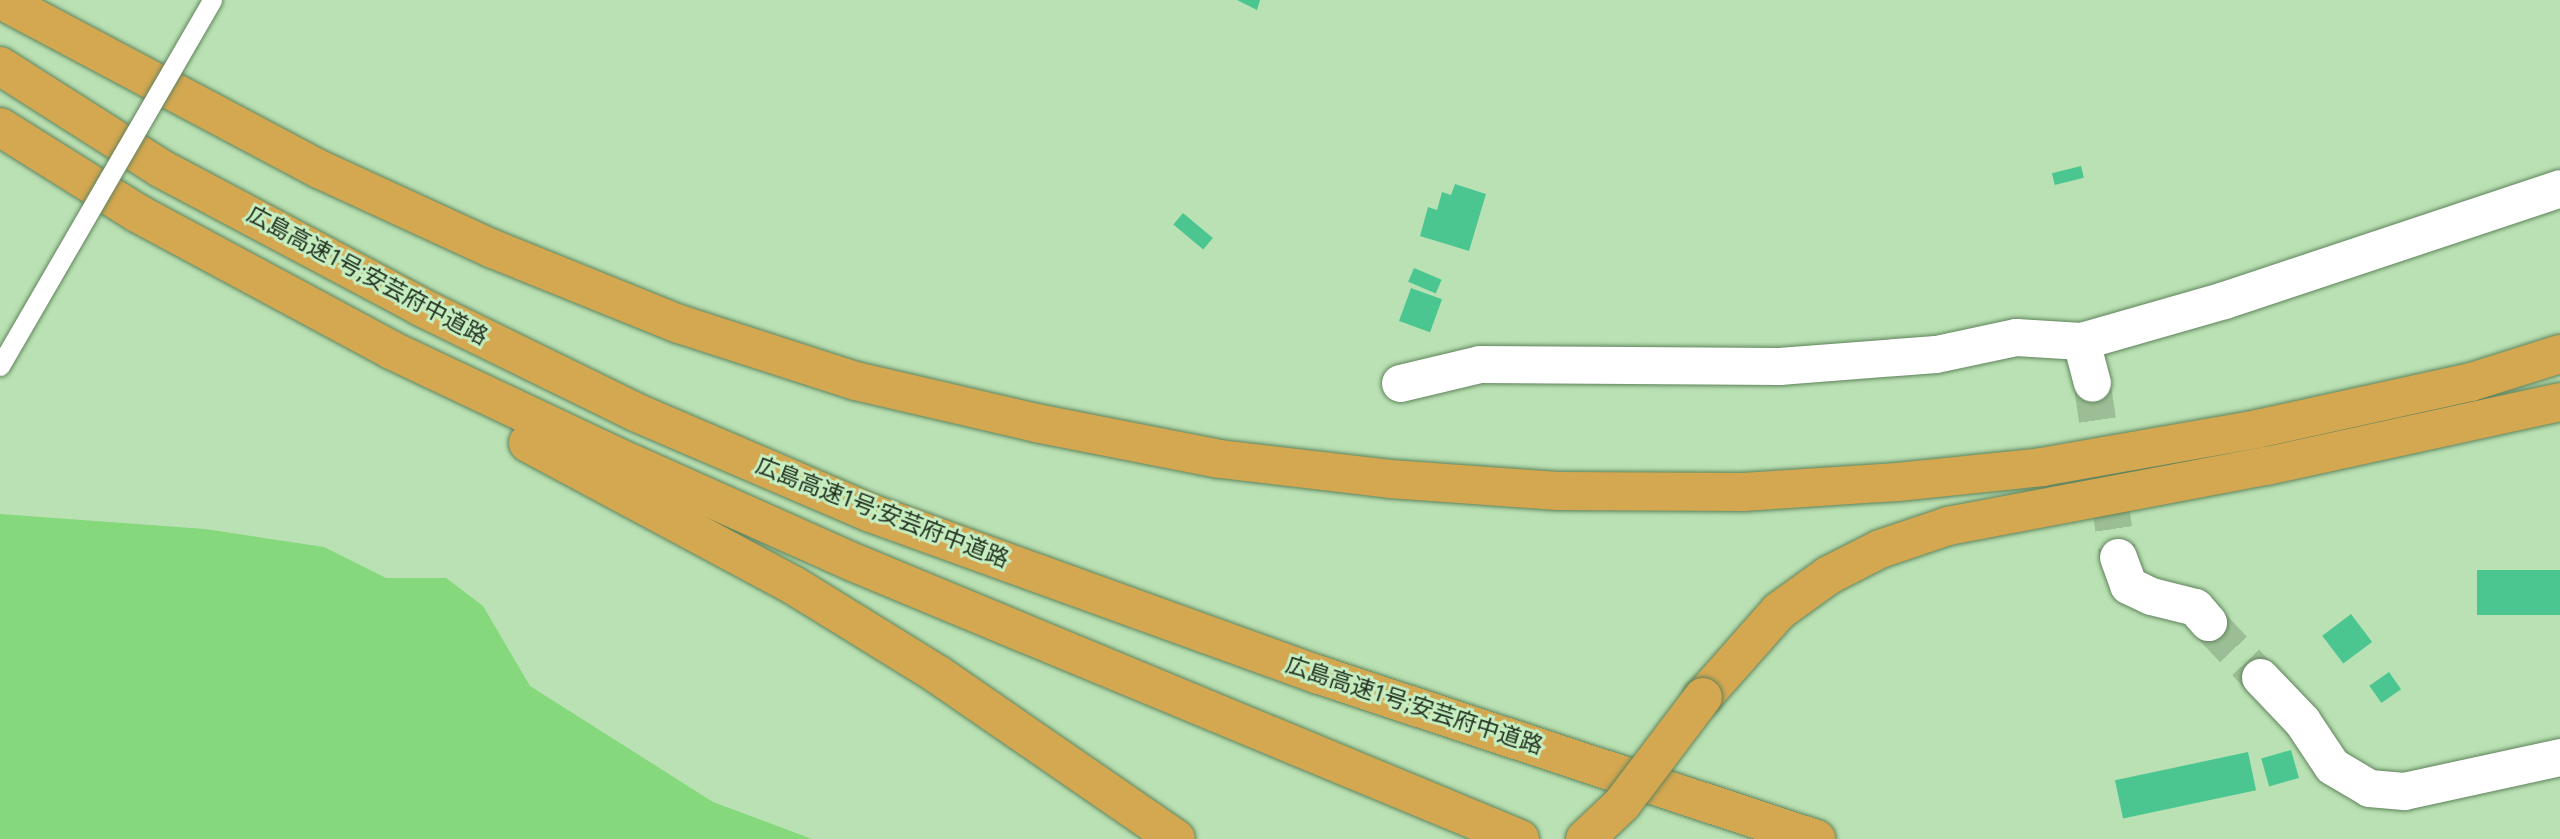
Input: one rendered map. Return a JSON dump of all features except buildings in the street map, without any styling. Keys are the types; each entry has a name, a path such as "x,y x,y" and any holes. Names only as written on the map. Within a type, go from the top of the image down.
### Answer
{"highway":[{"path":"1,0 321,170 493,249 679,324 856,381 1036,424 1220,459 1390,479 1558,491 1743,492 1898,482 2042,467 2258,429 2471,382 2560,354"},
{"name":"広島高速1号;安芸府中道路","path":"0,66 160,168 419,306 635,412 858,508 1316,674 1816,839"},
{"path":"0,127 137,213 391,350 611,454 855,563 1520,839"},
{"path":"0,145 37,173 315,333 793,585 937,674 1176,839"},
{"path":"1585,839 1622,804 1703,697 1779,611 1829,575 1880,549 1948,526 2267,466 2560,402"}],"street":[{"path":"1400,383 1480,364 1779,366 1937,354 2016,337 2081,341 2224,300 2560,188"},
{"path":"2081,341 2092,383"},
{"path":"2118,557 2128,585 2151,596 2194,607 2208,622"},
{"path":"2260,677 2302,721 2332,766 2368,788 2404,791 2560,757"}],"lane":[{"path":"0,366 212,0"}],"green space":[{"path":"0,514 205,529 324,547 386,578 446,578 483,606 530,686 713,802 812,839 0,839"}],"tunnel":[{"path":"2092,383 2118,557"},
{"path":"2208,622 2260,677"}]}
